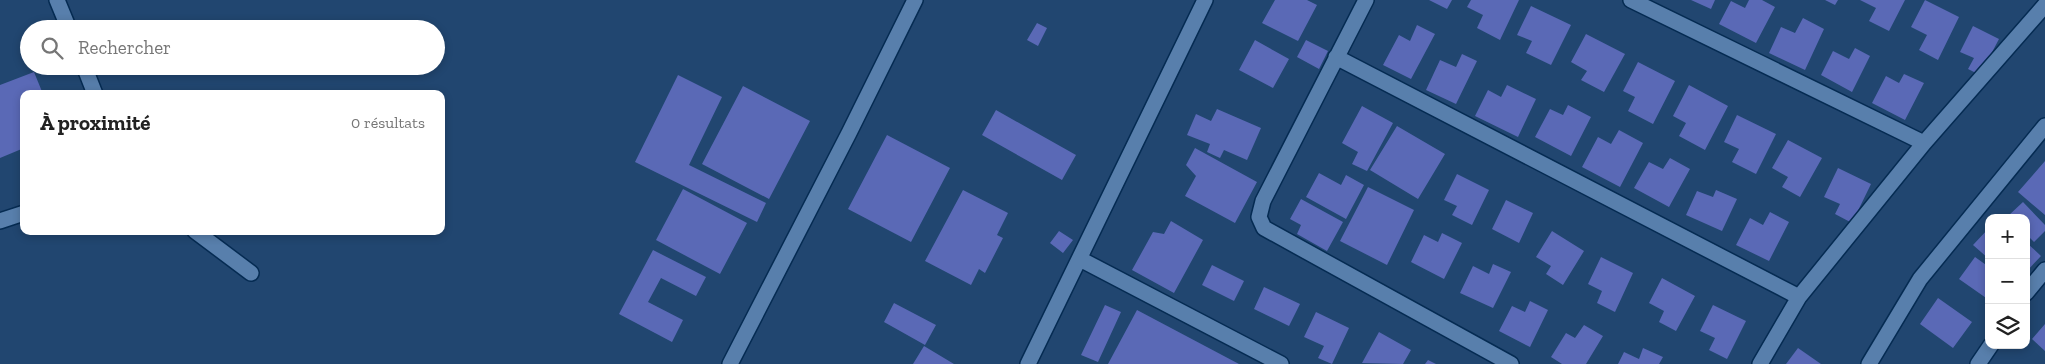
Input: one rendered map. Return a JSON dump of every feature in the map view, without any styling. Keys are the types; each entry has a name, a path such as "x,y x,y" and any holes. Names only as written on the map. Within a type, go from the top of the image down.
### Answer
{"street":[{"path":"57,0 65,20"},
{"path":"730,364 915,0"},
{"path":"1028,364 1205,0"},
{"path":"1366,0 1263,201 1259,217 1264,228 1511,364"},
{"path":"1632,0 1924,142"},
{"path":"1760,364 1799,297 1924,142 2045,5"},
{"path":"1336,57 1799,297"},
{"path":"88,75 93,90"},
{"path":"1869,364 1920,279 2045,126"},
{"path":"0,221 20,214"},
{"path":"200,235 250,273"},
{"path":"1080,259 1281,364"},
{"path":"2030,288 2045,270"},
{"path":"1978,364 1988,349"}],"building":[{"path":"1275,0 1307,0 1317,5 1298,41 1262,23"},
{"path":"1429,0 1452,0 1447,9"},
{"path":"1471,0 1519,0 1500,40 1477,28 1483,15 1467,7"},
{"path":"1691,0 1715,0 1711,9"},
{"path":"1749,0 1762,0 1775,7 1756,43 1719,24 1731,1 1745,8"},
{"path":"1825,0 1838,0 1835,5"},
{"path":"1860,0 1905,0 1889,31 1869,21 1876,8"},
{"path":"1925,0 1959,17 1938,60 1919,50 1927,35 1911,27"},
{"path":"1531,6 1571,25 1551,65 1526,53 1532,41 1517,35"},
{"path":"1803,18 1824,29 1805,70 1769,53 1781,27 1795,33"},
{"path":"1037,23 1047,28 1038,46 1027,40"},
{"path":"1417,25 1435,34 1411,79 1383,65 1399,35 1410,41"},
{"path":"1973,26 1999,39 1980,75 1968,69 1974,58 1960,52"},
{"path":"1586,34 1625,54 1604,92 1581,80 1587,71 1571,62"},
{"path":"1255,40 1289,59 1273,88 1239,70"},
{"path":"1306,40 1328,51 1319,69 1297,57"},
{"path":"1855,48 1870,56 1852,92 1821,75 1833,51 1849,59"},
{"path":"1462,54 1477,61 1456,104 1426,90 1440,60 1456,67"},
{"path":"1638,62 1675,81 1653,124 1628,111 1635,97 1623,91"},
{"path":"1904,74 1924,83 1905,120 1872,103 1886,76 1899,83"},
{"path":"26,75 35,75 41,90 20,90 20,150 0,158 0,85"},
{"path":"678,75 722,97 689,165 766,203 757,222 635,162"},
{"path":"1507,85 1536,99 1518,137 1475,116 1488,90 1501,97"},
{"path":"1689,85 1728,106 1705,150 1679,136 1686,123 1673,116"},
{"path":"743,86 810,121 769,199 702,164"},
{"path":"1568,105 1591,117 1571,156 1535,137 1550,109 1563,115"},
{"path":"1362,106 1393,123 1367,171 1352,164 1358,152 1342,143"},
{"path":"1217,109 1261,128 1247,160 1224,150 1220,158 1207,152 1210,144 1187,135 1196,114 1211,121"},
{"path":"996,110 1076,155 1062,180 982,135"},
{"path":"1737,115 1776,134 1756,174 1732,162 1739,149 1724,142"},
{"path":"1397,126 1445,154 1418,199 1370,170"},
{"path":"1619,130 1643,143 1620,187 1582,167 1598,137 1611,144"},
{"path":"887,135 950,168 911,242 848,209"},
{"path":"1788,140 1822,158 1800,197 1782,187 1788,177 1772,168"},
{"path":"1195,148 1257,182 1235,223 1185,196 1196,176 1186,165"},
{"path":"1670,158 1690,169 1669,207 1634,188 1649,162 1663,169"},
{"path":"2045,161 2045,215 2018,192"},
{"path":"1838,168 1871,184 1852,223 1835,214 1840,204 1824,197"},
{"path":"1319,173 1341,185 1346,175 1364,185 1346,219 1306,197"},
{"path":"1457,174 1489,190 1472,225 1452,215 1457,206 1444,200"},
{"path":"1368,187 1414,210 1387,265 1340,241"},
{"path":"683,189 747,223 720,274 656,240"},
{"path":"963,190 1008,213 997,235 1003,238 985,273 979,269 971,285 925,261"},
{"path":"1716,190 1737,199 1722,231 1686,215 1697,191 1713,197"},
{"path":"1301,199 1343,222 1327,251 1297,234 1301,225 1290,219"},
{"path":"1506,200 1533,213 1519,243 1492,229"},
{"path":"2023,202 2045,225 2045,231 2034,242 2030,238 2030,214 2010,214"},
{"path":"1770,212 1789,222 1769,261 1736,245 1750,218 1763,225"},
{"path":"1171,221 1203,240 1174,293 1132,270 1153,232 1164,234"},
{"path":"1059,231 1073,240 1063,253 1050,243"},
{"path":"1552,231 1584,251 1563,285 1546,274 1551,266 1536,257"},
{"path":"1985,232 1985,256 1973,245"},
{"path":"1442,233 1462,243 1444,279 1411,262 1424,235 1438,242"},
{"path":"2030,246 2041,256 2030,268"},
{"path":"653,250 706,277 696,296 661,278 648,302 683,320 672,342 619,314"},
{"path":"1601,257 1633,273 1615,312 1597,303 1602,291 1588,284"},
{"path":"1975,257 1985,264 1985,297 1959,279"},
{"path":"1493,264 1511,272 1493,308 1460,293 1473,266 1489,274"},
{"path":"1212,265 1244,281 1234,301 1202,285"},
{"path":"1662,278 1695,296 1676,331 1659,322 1664,311 1649,303"},
{"path":"1264,287 1300,304 1289,326 1254,309"},
{"path":"1938,298 1972,322 1953,348 1920,324"},
{"path":"1530,301 1548,310 1530,347 1499,331 1512,306 1525,312"},
{"path":"894,303 936,325 925,345 884,322"},
{"path":"1105,305 1121,312 1098,362 1081,355"},
{"path":"1713,305 1746,321 1727,359 1709,350 1715,338 1700,331"},
{"path":"1137,310 1239,364 1108,364"},
{"path":"1316,312 1349,328 1332,364 1318,358 1324,346 1304,337"},
{"path":"2045,324 2045,351 2032,339"},
{"path":"1584,325 1603,336 1586,364 1562,364 1551,357 1566,333 1575,338"},
{"path":"1379,332 1411,350 1403,364 1362,363"},
{"path":"924,346 954,364 913,364"},
{"path":"1643,348 1663,357 1659,364 1618,364 1624,352 1639,359"},
{"path":"1798,348 1821,364 1786,364"},
{"path":"1428,360 1436,364 1425,364"}]}
